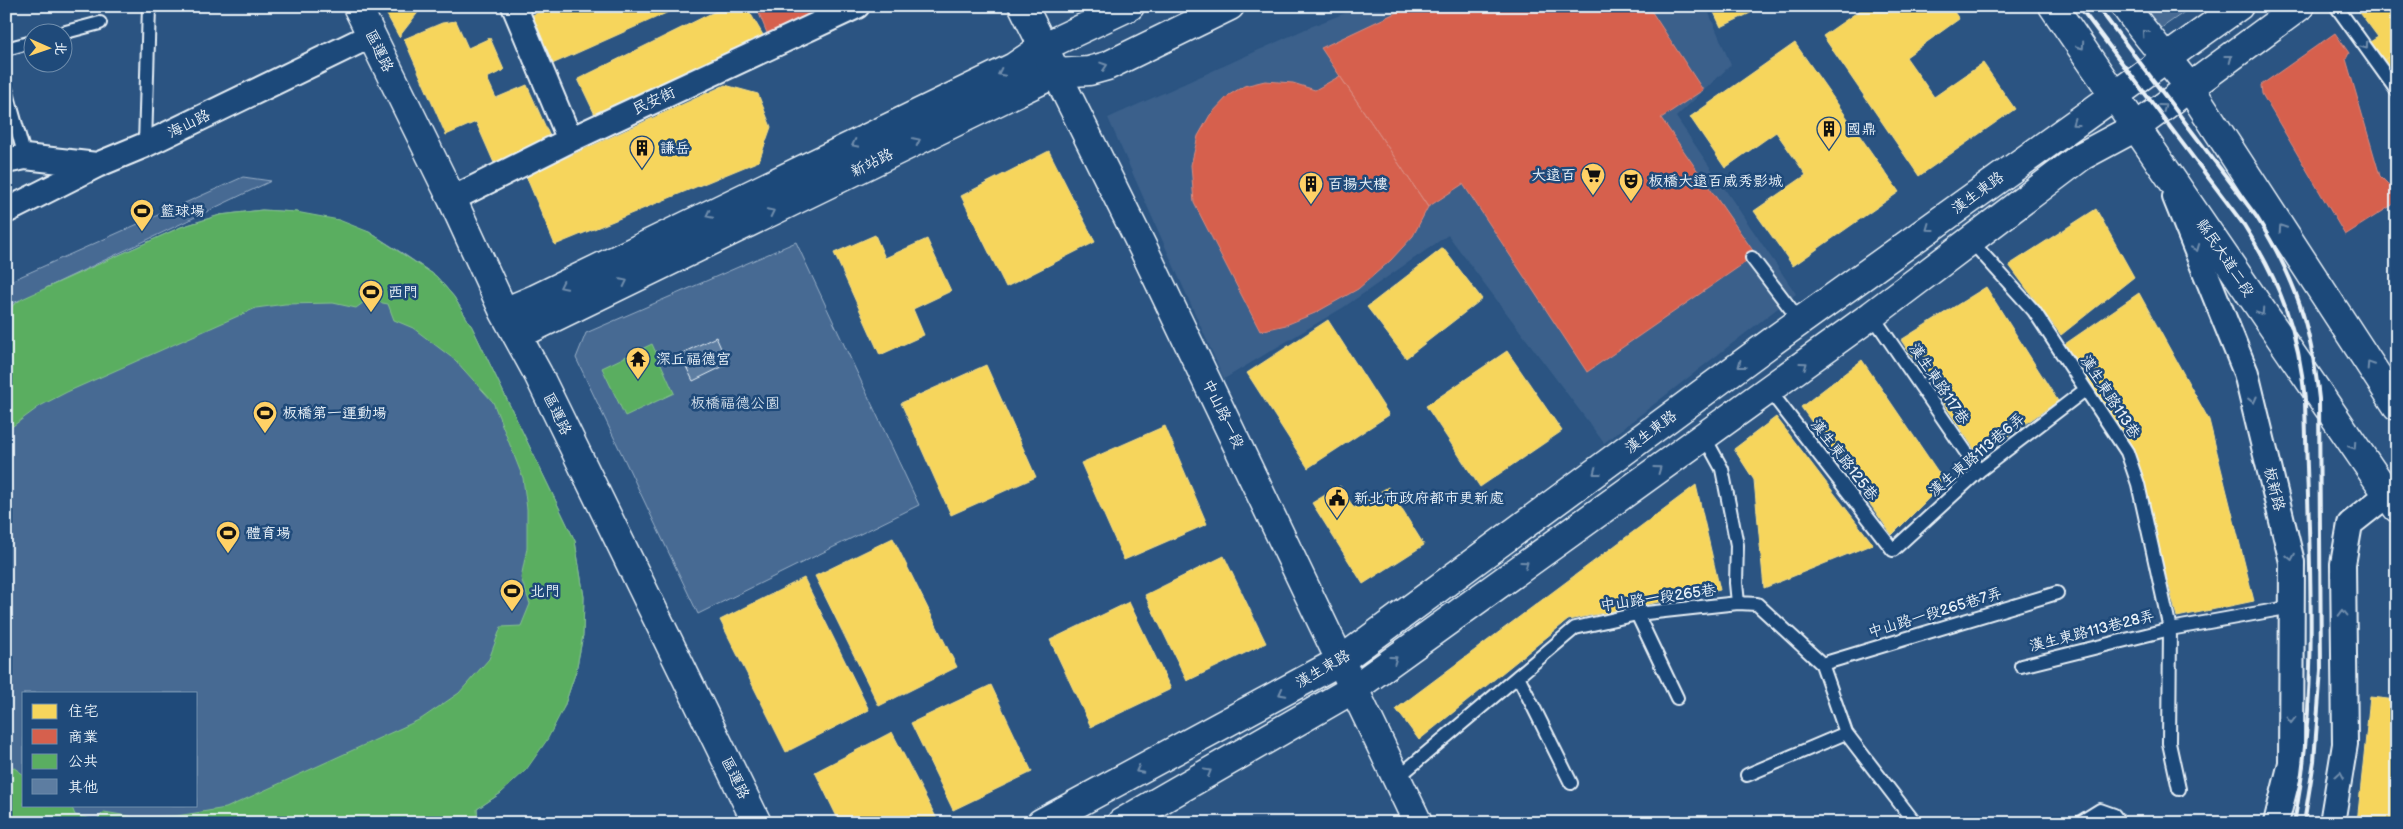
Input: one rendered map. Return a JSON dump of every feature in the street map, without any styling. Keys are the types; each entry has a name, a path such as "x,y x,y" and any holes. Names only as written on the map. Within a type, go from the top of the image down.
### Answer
{"street":[{"name":"區運路","path":"357,6 452,199 504,312 518,335 757,823"},
{"path":"514,6 570,140"},
{"name":"民安街","path":"452,199 570,140 857,6"},
{"name":"中山路一段","path":"1023,6 1143,248 1418,823"},
{"name":"新站路","path":"504,312 535,299 1014,67 1042,47 1130,6"},
{"name":"新站路","path":"518,335 1056,73 1089,71 1107,66 1230,6"},
{"name":"縣民大道二段","path":"2053,6 2115,94 2164,170 2393,497"},
{"path":"2125,6 2143,32 2168,58 2190,88 2397,406"},
{"name":"漢生東路","path":"1041,823 1340,661 1800,321 2239,6"},
{"name":"漢生東路","path":"1120,823 1354,688 1872,315 2082,156 2136,127 2300,6"},
{"name":"海山路","path":"6,211 97,165 145,145 372,35"},
{"path":"16,159 97,165"},
{"name":"板新路","path":"2164,170 2246,373 2292,562 2291,763 2276,823"},
{"path":"2332,823 2345,744 2343,564 2350,524 2393,497"}],"lane":[{"path":"145,145 149,6"},
{"path":"2336,6 2397,91"},
{"path":"72,30 100,23"},
{"path":"6,49 22,45"},
{"path":"6,89 16,159"},
{"name":"漢生東路113巷","path":"1971,241 2034,310 2127,452 2138,484 2170,628 2169,743 2179,789"},
{"path":"1752,258 1800,321"},
{"name":"漢生東路117巷","path":"1872,315 1979,471"},
{"name":"漢生東路125巷","path":"1769,390 1892,550"},
{"name":"漢生東路113巷6弄","path":"1892,550 1979,471 2085,390"},
{"path":"1704,436 1722,469 1736,545 1738,603"},
{"name":"中山路一段265巷7弄","path":"1822,664 2057,593"},
{"name":"中山路一段265巷","path":"1397,778 1575,628 1637,614 1738,603 1757,604 1822,664 1846,733 1915,823"},
{"name":"漢生東路113巷28弄","path":"2021,666 2170,628 2292,607"},
{"path":"1637,614 1677,698"},
{"path":"1518,676 1571,783"},
{"path":"1747,776 1846,733"},
{"path":"2079,823 2100,810 2117,819"}],"shaded area":[{"path":"1363,6 1706,6 1731,65 1676,117 1796,294 1604,443 1448,235 1344,307 1224,379 1108,118 1310,27"}],"green space":[{"path":"2144,6 2193,6 2160,29"},
{"name":"板橋第一運動場","path":"243,177 271,181 46,288 181,227 220,215 262,210 296,212 369,232 436,276 454,297 472,327 575,541 584,597 583,635 576,671 564,707 501,793 477,809 478,823 14,823 6,814 6,310 20,300 6,306 6,283"},
{"name":"板橋福德公園","path":"796,242 919,505 698,614 576,358 586,333"}],"building: 住宅":[{"path":"391,6 423,6 399,37 386,13"},
{"path":"552,6 682,6 550,65 528,17"},
{"path":"726,6 746,6 766,40 598,121 578,79"},
{"path":"1711,6 1765,6 1721,27"},
{"path":"1866,6 1950,6 1959,19 1906,57 1934,97 1983,63 2015,109 1919,176 1823,36"},
{"path":"2355,6 2397,6 2397,51 2384,60 2370,42 2378,37"},
{"path":"456,21 468,48 490,38 504,70 487,78 496,98 527,85 551,139 494,163 476,122 446,135 404,39 442,23"},
{"name":"國鼎","path":"1795,43 1899,192 1793,266 1754,211 1806,175 1776,132 1725,168 1690,117"},
{"path":"2397,51 2397,78 2384,60"},
{"name":"謙岳","path":"725,85 758,94 771,127 759,161 555,245 526,176"},
{"path":"1049,151 1095,242 1006,287 961,196"},
{"path":"2096,209 2134,277 2061,335 2009,265"},
{"path":"875,235 885,258 927,239 951,291 913,309 924,335 880,355 834,253"},
{"path":"1443,248 1482,299 1406,358 1367,307"},
{"path":"1986,287 2058,401 1979,456 1901,340"},
{"path":"2139,293 2209,420 2254,601 2177,617 2134,449 2065,344"},
{"path":"1328,320 1389,415 1308,468 1247,373"},
{"path":"1507,351 1562,431 1480,487 1426,406"},
{"path":"1862,360 1945,482 1892,535 1801,407"},
{"path":"986,365 1036,477 951,515 901,403"},
{"path":"1776,417 1873,544 1764,588 1754,480 1734,449"},
{"path":"1165,426 1207,524 1124,560 1081,463"},
{"path":"1696,485 1720,590 1568,620 1419,740 1396,709"},
{"path":"1340,486 1354,508 1388,487 1424,545 1363,584 1312,503"},
{"path":"893,538 957,667 879,706 815,576"},
{"path":"1224,556 1266,643 1187,681 1145,595"},
{"path":"804,578 869,710 786,752 720,620"},
{"path":"1129,602 1171,689 1091,727 1050,640"},
{"path":"991,685 1032,772 953,810 911,723"},
{"path":"2370,697 2397,700 2397,782 2392,823 2357,823"},
{"path":"892,732 938,821 934,823 840,823 815,772"}],"building: 商業":[{"path":"756,6 839,6 769,38"},
{"name":"大遠百","path":"1410,6 1648,6 1703,90 1661,118 1756,255 1587,372 1463,184 1428,207 1321,48"},
{"path":"2335,33 2349,53 2346,59 2380,176 2397,193 2397,202 2345,235 2262,94 2261,85"},
{"name":"百揚大樓","path":"1340,76 1428,207 1413,236 1391,260 1358,289 1315,313 1286,325 1260,331 1194,203 1191,165 1198,136 1210,115 1229,95 1244,86 1265,81 1293,83 1315,90"}],"building: 公共":[{"path":"262,210 296,212 339,220 369,232 436,276 454,297 472,327 575,541 584,597 583,635 576,671 564,707 547,740 526,770 501,793 477,809 478,823 14,823 6,814 6,762 22,774 22,806 71,806 75,815 96,820 104,812 134,817 177,816 226,808 421,719 459,693 489,659 501,627 521,626 530,604 521,578 527,548 527,509 523,478 493,402 455,360 413,328 394,320 388,304 367,300 356,308 333,303 285,304 256,308 67,392 40,406 6,431 6,310 22,299 181,227 220,215"},
{"name":"深丘福德宮","path":"652,344 674,393 625,416 602,368"}],"building: 其他":[{"path":"716,337 728,364 693,381 680,354"}],"railway":[{"path":"2079,6 2244,225 2278,287 2293,330 2305,400 2311,612 2308,718 2294,823"},
{"path":"2097,6 2256,216 2282,261 2300,304 2306,326 2316,373 2319,399 2321,670 2314,761 2304,823"}],"place":[{"name":"國鼎","path":"1829,150"},
{"name":"謙岳","path":"642,169"},
{"name":"大遠百","path":"1593,196"},
{"name":"板橋大遠百威秀影城","path":"1631,202"},
{"name":"百揚大樓","path":"1311,205"},
{"name":"籃球場","path":"142,232"},
{"name":"西門","path":"371,313"},
{"name":"深丘福德宮","path":"638,380"},
{"name":"板橋第一運動場","path":"265,434"},
{"name":"新北市政府都市更新處","path":"1337,519"},
{"name":"體育場","path":"228,554"},
{"name":"北門","path":"512,612"}]}
